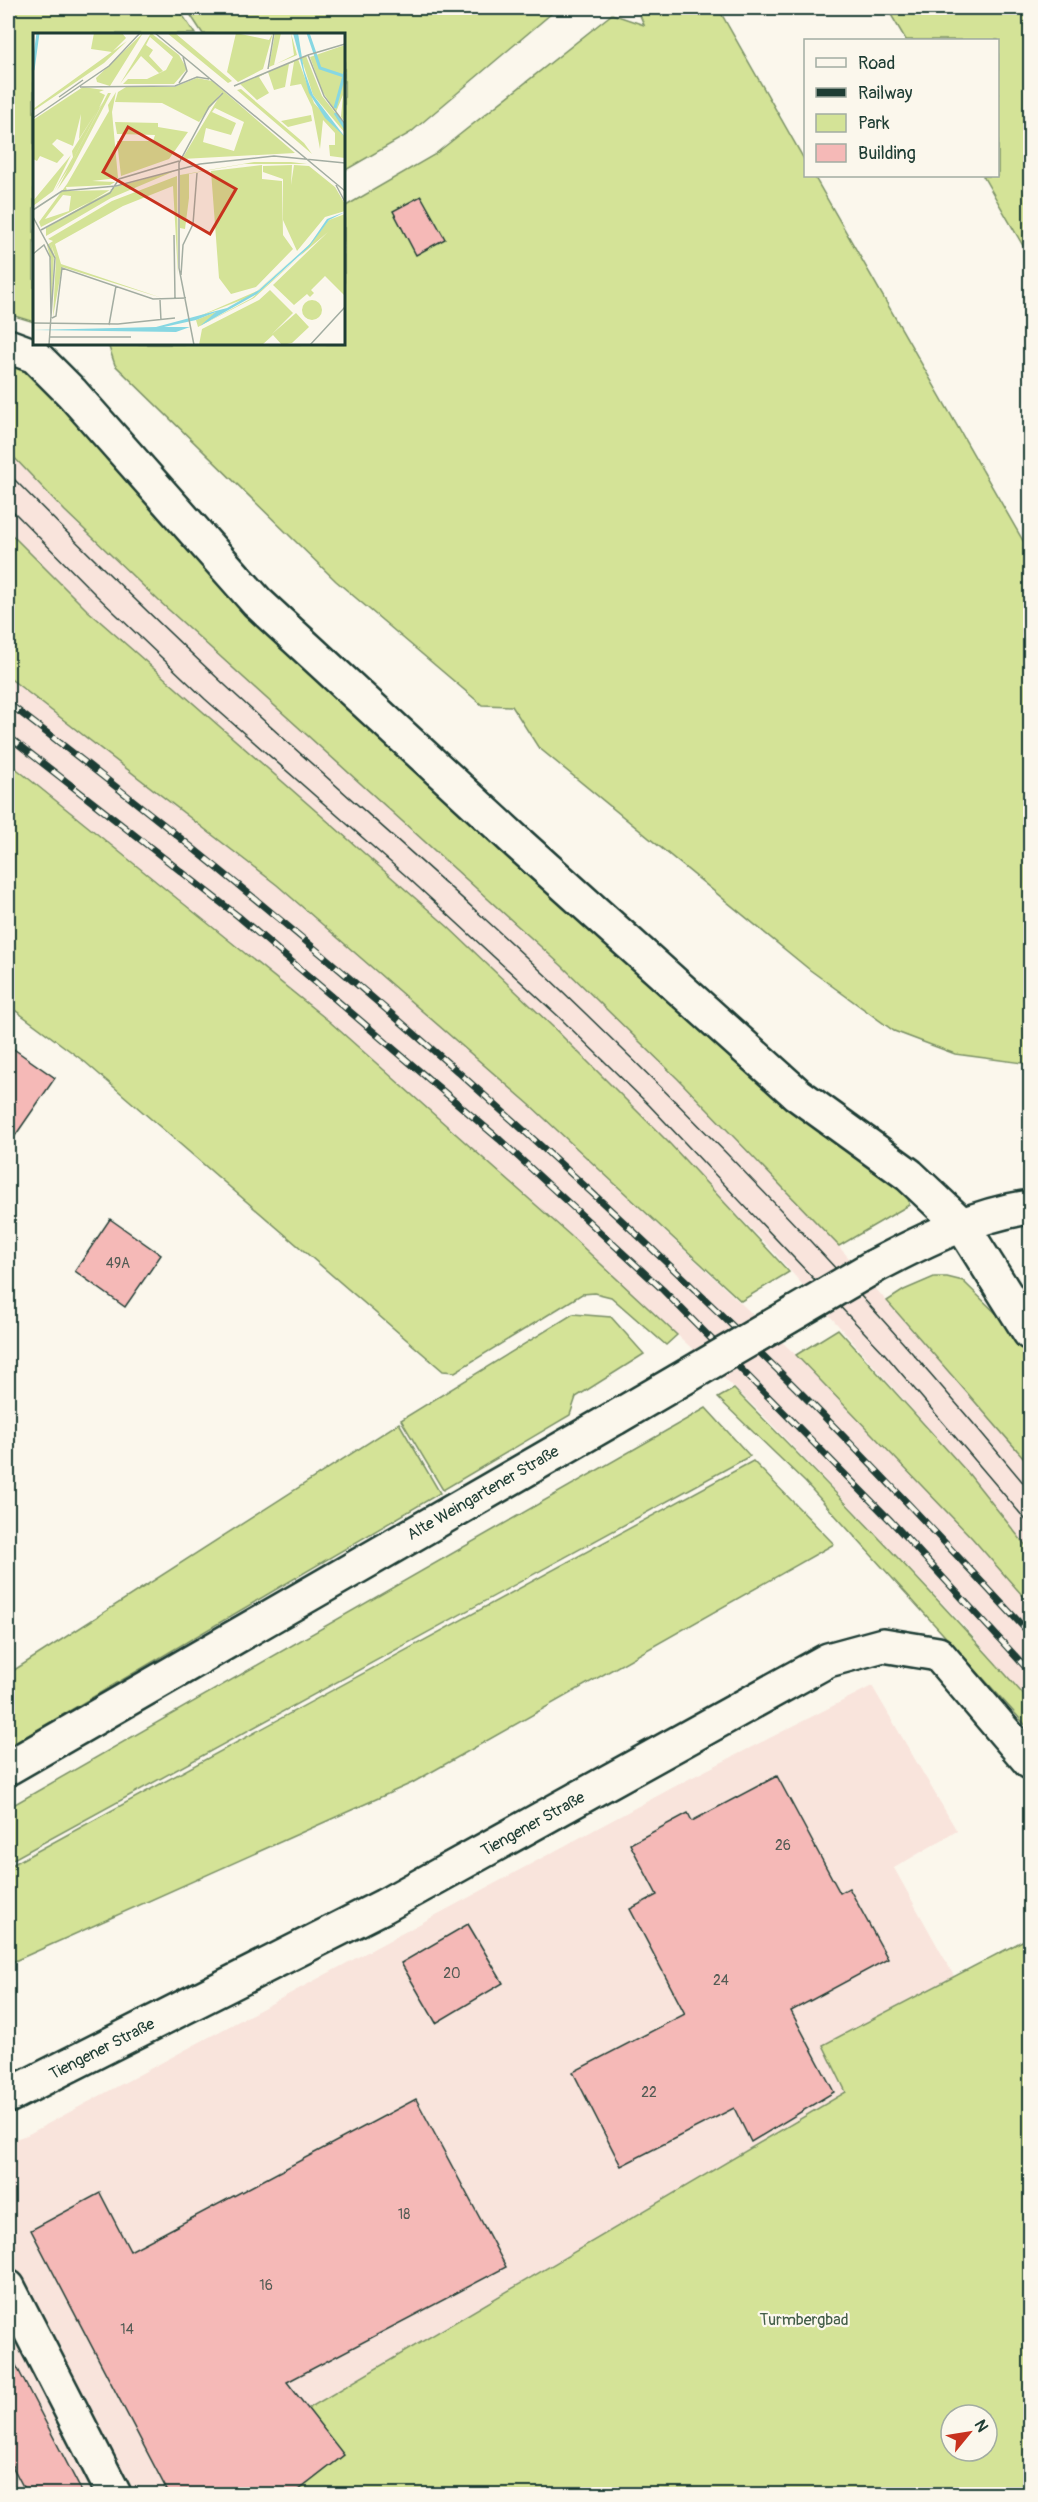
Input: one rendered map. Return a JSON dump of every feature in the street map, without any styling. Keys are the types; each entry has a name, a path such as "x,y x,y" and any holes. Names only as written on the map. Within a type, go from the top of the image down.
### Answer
{"street":[{"path":"8,346 35,356 72,393 257,602 518,843 797,1094 909,1175 962,1225 1030,1333"},
{"name":"Alte Weingartener Straße","path":"8,1768 875,1266 927,1239 962,1225 1030,1207"},
{"name":"Tiengener Straße","path":"8,2096 384,1906 828,1660 883,1645 938,1654 1030,1762"},
{"path":"8,2287 114,2494"}],"shaded area":[{"path":"8,451 65,511 159,601 561,965 806,1209 1030,1465 1030,1551 968,1473 772,1250 552,1026 447,926 87,610 8,531"},
{"path":"8,677 277,885 530,1105 796,1355 972,1538 1030,1604 1030,1702 963,1625 758,1410 572,1237 330,1022 8,762"},
{"path":"872,1686 957,1831 894,1868 954,1976 824,2045 847,2091 163,2494 8,2494 8,2141 27,2135 685,1781"}],"green space":[{"path":"8,8 178,8 194,33 33,33 33,322 8,314"},
{"path":"186,8 558,8 410,133 345,170 345,33 202,33"},
{"path":"637,8 718,8 804,159 804,177 815,177 1030,553 1030,1064 955,1054 894,1031 810,970 538,747 512,706 482,705 336,581 115,365 108,345 345,345 345,206 434,155 612,14 644,25"},
{"path":"887,8 1030,8 1030,258 984,177 999,177 999,39 905,39"},
{"path":"8,358 23,365 908,1195 909,1205 839,1246 678,1079 561,965 159,601 65,511 8,451"},
{"path":"8,531 87,610 447,926 552,1026 671,1145 789,1272 741,1301 530,1105 277,885 8,677"},
{"path":"8,762 330,1022 572,1237 677,1335 666,1345 611,1297 595,1293 582,1294 455,1372 443,1371 85,1062 8,1005"},
{"path":"934,1277 963,1281 1009,1326 1030,1361 1030,1465 887,1301 904,1290"},
{"path":"573,1314 611,1317 644,1354 576,1397 570,1415 443,1490 401,1420"},
{"path":"838,1329 968,1473 1030,1551 1030,1604 972,1538 796,1355"},
{"path":"734,1389 884,1543 1030,1702 1030,1730 805,1482 718,1398"},
{"path":"706,1408 750,1456 8,1862 8,1808"},
{"path":"399,1423 440,1493 8,1747 8,1674"},
{"path":"753,1461 834,1544 412,1783 8,1964 8,1867"},
{"name":"Turmbergbad","path":"1030,1937 1030,2494 163,2494 846,2092 823,2045"}],"building":[{"path":"421,196 445,239 416,255 393,211"},
{"path":"8,1045 55,1078 8,1146"},
{"path":"110,1219 161,1255 125,1307 75,1271"},
{"path":"777,1776 840,1893 849,1888 888,1959 791,2011 834,2092 751,2142 734,2108 621,2166 573,2072 685,2014 630,1909 657,1895 630,1844 688,1813 692,1821"},
{"path":"468,1924 503,1983 436,2023 401,1963"},
{"path":"416,2099 506,2267 287,2382 344,2455 294,2494 169,2494 31,2230 100,2193 130,2251"},
{"path":"8,2350 83,2494 27,2494 8,2458"}],"tram line":[{"path":"8,473 226,686 497,930 644,1070 815,1246 978,1428 1030,1491"},
{"path":"8,506 96,595 205,699 405,875 557,1015 649,1105 884,1353 1030,1525"}],"railway":[{"path":"8,703 213,864 314,948 413,1032 607,1206 795,1387 1030,1634"},
{"path":"8,736 238,916 499,1139 663,1290 891,1521 1030,1672"}]}
